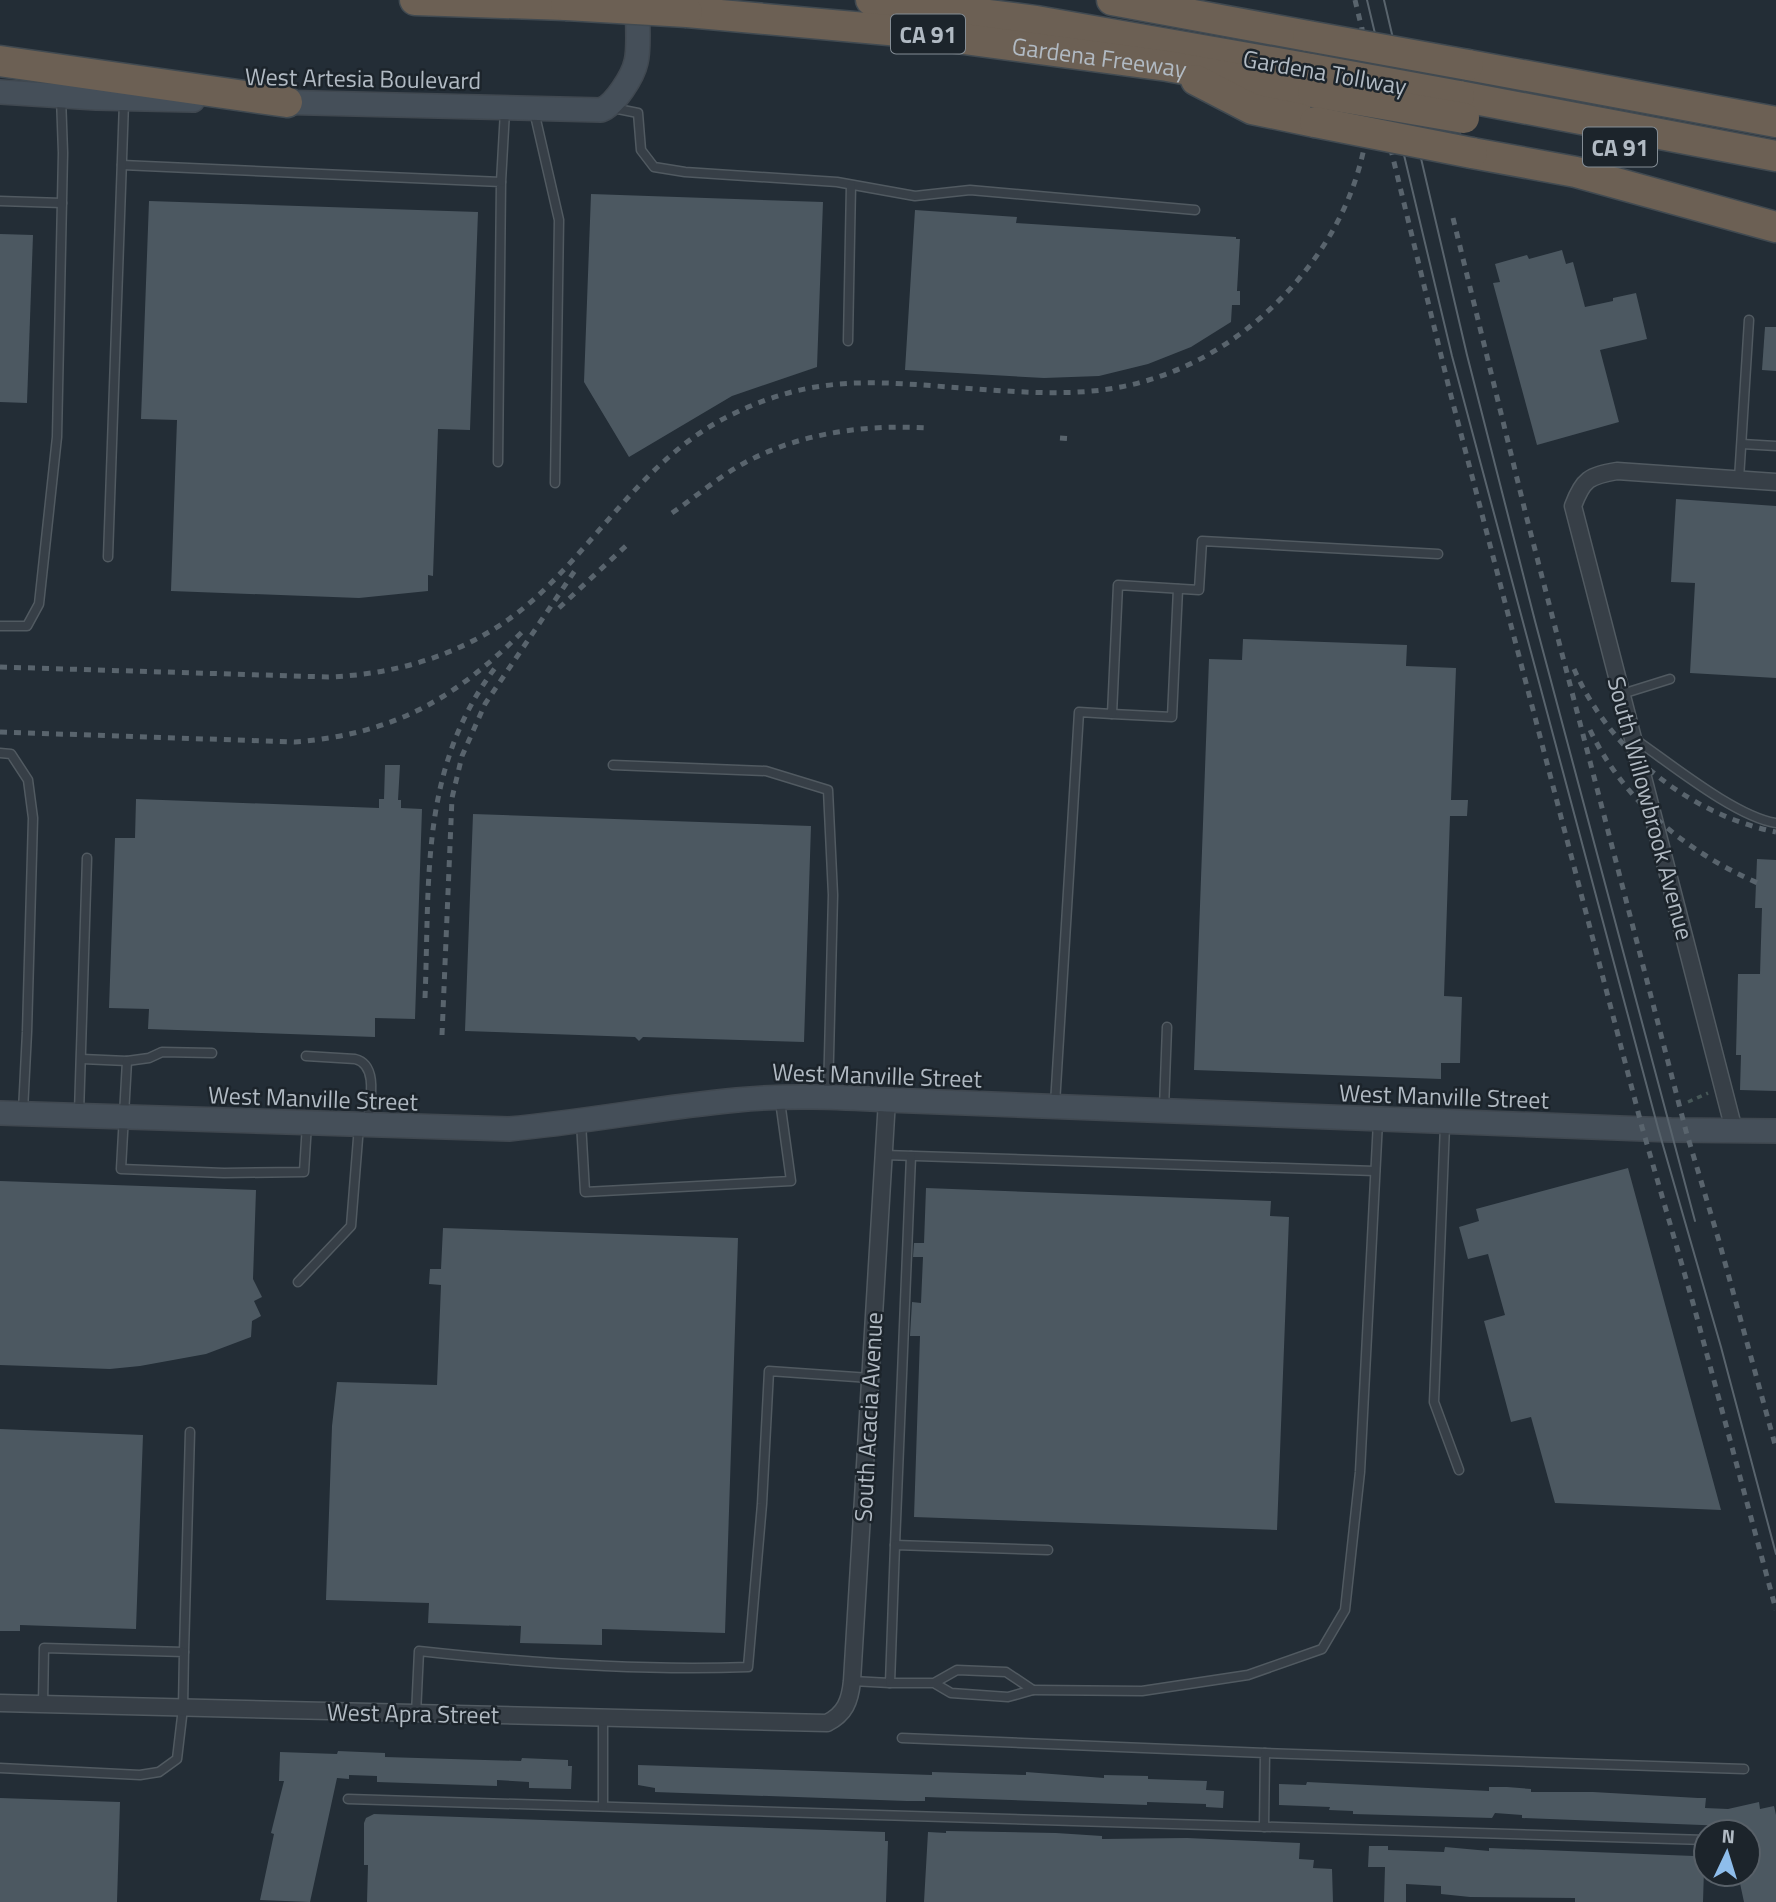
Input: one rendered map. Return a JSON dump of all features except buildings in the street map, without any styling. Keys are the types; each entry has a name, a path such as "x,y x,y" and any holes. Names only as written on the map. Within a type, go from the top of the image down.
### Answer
{"highway":[{"name":"Gardena Freeway","path":"415,0 687,12 911,32 1167,66 1312,80"},
{"name":"Gardena Tollway","path":"871,0 1036,20 1312,80 1461,107 1776,156"},
{"name":"CA 91","path":"1112,0 1776,122"},
{"path":"0,61 287,102"},
{"path":"1167,66 1252,109 1576,172 1776,227"},
{"path":"1598,90 1634,116 1776,143"},
{"name":"CA 91","path":"1461,107 1776,175"}],"street":[{"path":"610,107 616,101 636,62 637,0"},
{"name":"West Artesia Boulevard","path":"0,92 124,99 601,110 610,107"},
{"name":"South Willowbrook Avenue","path":"1734,1130 1573,506 1580,487 1594,475 1617,471 1740,480"},
{"path":"1740,480 1776,482"},
{"name":"West Manville Street","path":"11,1114 509,1129 581,1122 736,1100 828,1096 1446,1122 1776,1132"},
{"name":"South Acacia Avenue","path":"827,1723 843,1712 850,1698 852,1681 887,1100"},
{"name":"West Apra Street","path":"0,1703 827,1723"}],"lane":[{"path":"0,626 27,626 39,604 57,437 62,204 61,96"},
{"path":"108,557 124,99"},
{"path":"610,107 638,113 640,150 654,167 685,172 851,185 915,196 970,190 1195,209"},
{"path":"498,462 501,182 505,108"},
{"path":"533,108 559,220 555,483"},
{"path":"122,165 501,182"},
{"path":"848,341 851,185"},
{"path":"0,201 62,204"},
{"path":"1740,480 1749,320"},
{"path":"1742,444 1776,446"},
{"path":"1112,714 1118,584 1199,590 1202,541 1438,554"},
{"path":"1172,717 1178,589"},
{"path":"1622,694 1670,679"},
{"path":"1055,1107 1079,712 1184,718"},
{"path":"1633,739 1727,803 1776,823"},
{"path":"0,753 11,754 29,780 33,818 28,1018 11,1114"},
{"path":"612,765 766,771 828,790 833,895 828,1096"},
{"path":"79,1116 87,858"},
{"path":"1164,1111 1167,1027"},
{"path":"82,1059 127,1061 149,1058 162,1052 212,1053"},
{"path":"298,1282 351,1226 371,1082 368,1068 361,1061 306,1056"},
{"path":"127,1061 121,1169 224,1173 304,1172 307,1124"},
{"path":"581,1122 585,1192 791,1181 779,1097"},
{"path":"934,1683 951,1693 1008,1697 1034,1690 1142,1691 1248,1675 1322,1650 1345,1610 1360,1472 1378,1119"},
{"path":"1446,1122 1434,1402 1459,1470"},
{"path":"884,1155 1375,1171"},
{"path":"890,1683 911,1156"},
{"path":"416,1714 419,1651 676,1669 748,1667 762,1504 769,1371 870,1378"},
{"path":"0,1768 140,1775 159,1772 177,1759 183,1707 190,1432"},
{"path":"895,1545 1048,1550"},
{"path":"43,1704 44,1648 184,1651"},
{"path":"852,1681 934,1683 957,1670 1006,1672 1034,1690"},
{"path":"603,1718 603,1806"},
{"path":"902,1738 1744,1769"},
{"path":"1264,1827 1265,1753"},
{"path":"348,1798 1692,1840"}],"path":[{"path":"1688,1102 1712,1091"}],"tram line":[{"path":"1367,0 1452,356 1658,1128 1721,1347 1776,1554"},
{"path":"1384,0 1467,355 1695,1221"}],"railway":[{"path":"1355,0 1362,29"},
{"path":"0,667 328,677 359,675 418,663 473,641 524,608 569,564 633,492 679,449 733,414 765,400 795,391 854,383 1024,392 1087,392 1132,385 1189,365 1241,333 1286,293 1320,251 1344,209 1360,163 1369,115 1361,22"},
{"path":"1374,80 1449,388 1642,1127 1776,1610"},
{"path":"1453,218 1527,519 1686,1131 1776,1448"},
{"path":"672,513 729,472 775,449 849,430 926,428"},
{"path":"1060,438 1073,439"},
{"path":"559,608 629,543"},
{"path":"442,1035 452,798 462,756 485,704 578,566"},
{"path":"0,732 295,742 330,738 363,731 421,709 473,675 524,630"},
{"path":"425,998 429,866 442,783 454,742 472,703 498,664"},
{"path":"1574,669 1589,699 1608,727 1656,775 1712,810 1776,832"},
{"path":"1590,730 1621,781 1661,823 1708,857 1760,884"}]}
